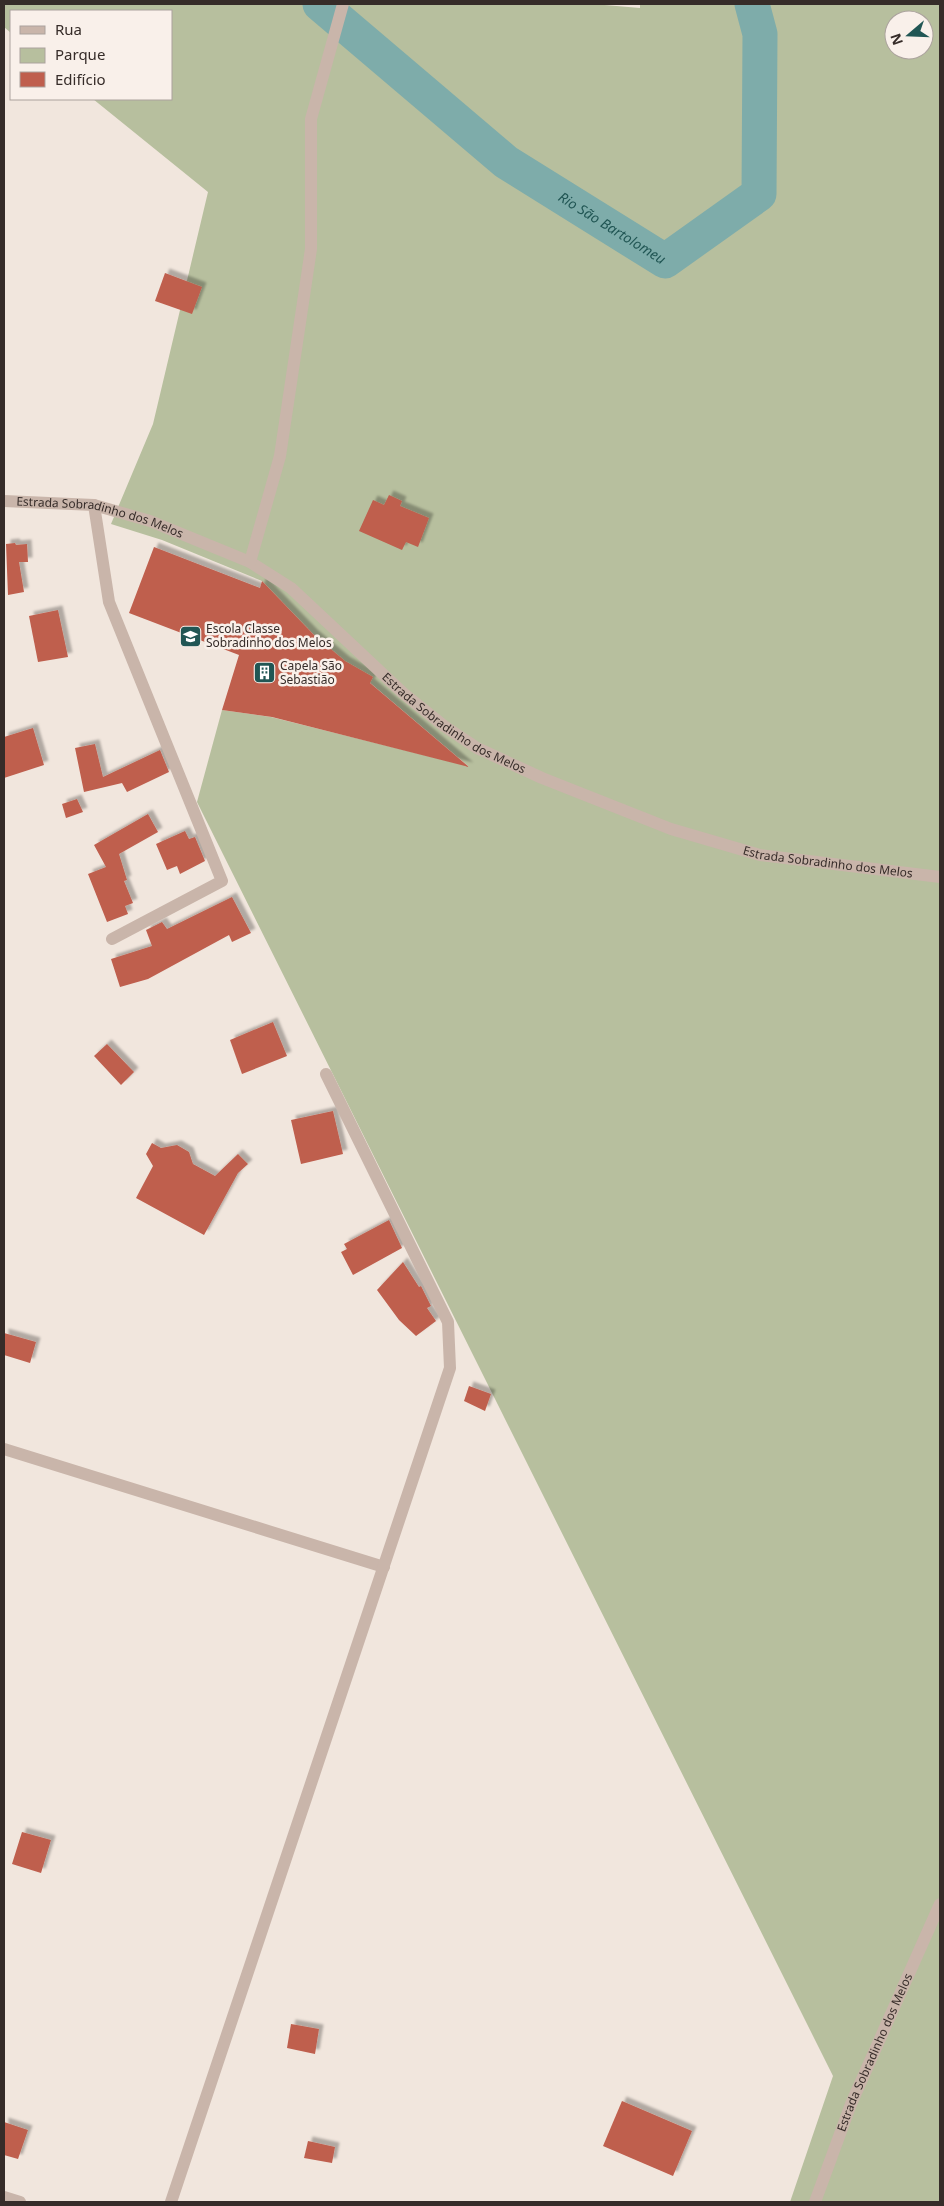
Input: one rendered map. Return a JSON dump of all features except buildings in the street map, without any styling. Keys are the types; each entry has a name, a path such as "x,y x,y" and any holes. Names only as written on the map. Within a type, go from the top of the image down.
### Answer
{"street":[{"path":"250,562 280,456 311,249 311,119 322,73 343,4"},
{"name":"Estrada Sobradinho dos Melos","path":"4,501 94,505 150,520 250,562 291,588 403,693 444,726 477,748 542,778 671,829 760,855 940,877"},
{"path":"94,505 109,602 222,881 112,939"},
{"path":"171,2202 450,1368 448,1322 326,1074"},
{"path":"4,1449 384,1567"},
{"name":"Estrada Sobradinho dos Melos","path":"815,2202 851,2104 940,1904"},
{"path":"4,2197 20,2202"}],"green space":[{"path":"4,4 593,4 640,8 640,4 940,4 940,2202 790,2202 833,2076 197,802 222,710 271,717 468,766 315,636 262,581 162,540 111,524 153,424 208,192 94,100 172,100 172,10 10,10 10,32 4,27"}],"waterway":[{"name":"Rio São Bartolomeu","path":"320,4 506,162 665,261 759,194 760,34 752,4"}],"place":[{"name":"Escola Classe Sobradinho dos Melos","path":"190,636"},
{"name":"Capela São Sebastião","path":"264,673"}]}
